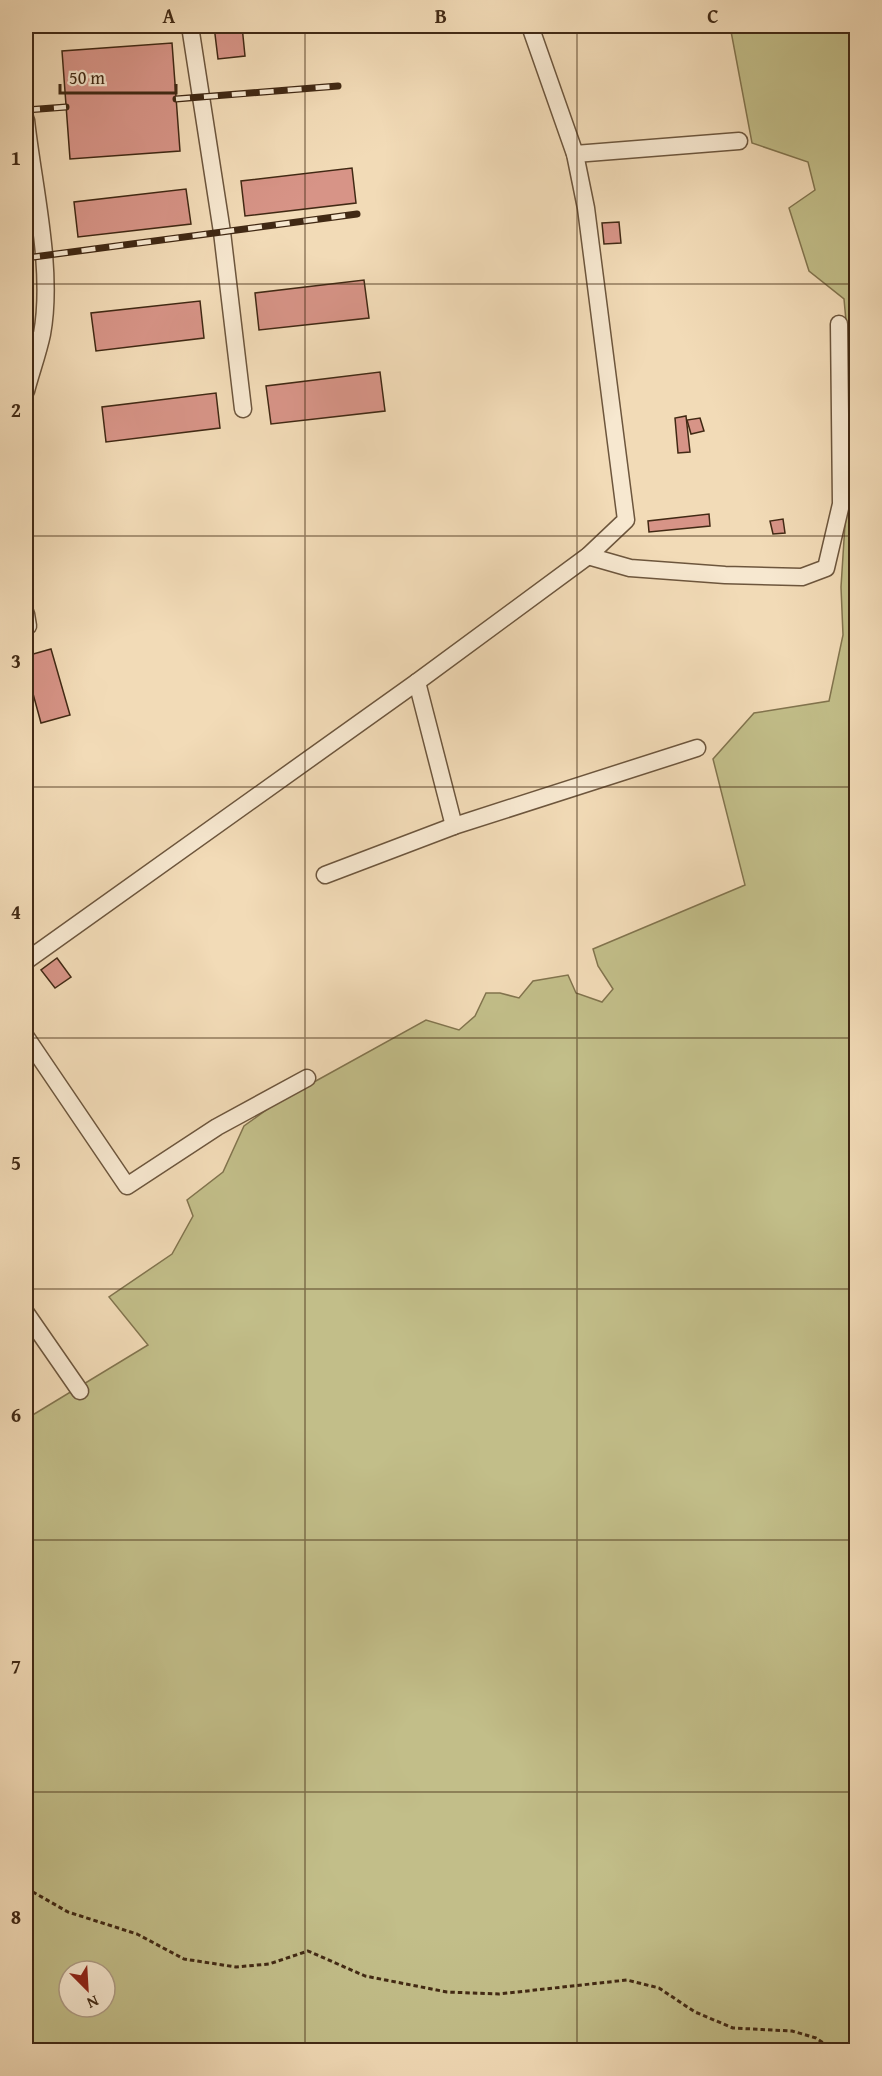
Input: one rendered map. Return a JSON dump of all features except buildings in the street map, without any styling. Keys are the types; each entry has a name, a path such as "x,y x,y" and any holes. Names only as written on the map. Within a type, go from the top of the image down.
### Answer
{"street":[{"path":"190,26 222,232 243,409"},
{"path":"26,961 417,682 588,556 626,520 592,253 575,154 530,26"},
{"path":"26,120 42,235 44,285 42,332 26,391"},
{"path":"575,154 738,141"},
{"path":"588,556 630,568 725,575 802,578 826,568 841,504 839,324"},
{"path":"417,682 454,826"},
{"path":"325,875 454,826 697,748"},
{"path":"26,1037 127,1186 217,1127 307,1078"},
{"path":"26,1314 80,1391"}],"path":[{"path":"26,1888 68,1912 137,1934 184,1959 236,1967 270,1964 308,1952 365,1976 447,1992 499,1994 627,1980 659,1988 695,2012 733,2028 792,2031 816,2038 834,2050"}],"shaded area":[{"path":"730,26 856,26 856,388 852,388 844,299 809,271 789,208 815,190 808,162 752,143"},
{"path":"848,477 856,477 856,2050 26,2050 26,1419 148,1345 109,1297 172,1254 193,1216 187,1200 223,1172 244,1126 276,1103 426,1020 459,1030 475,1016 486,993 500,993 519,998 533,981 568,975 576,993 602,1002 613,989 598,966 593,949 745,885 713,759 754,713 829,701 843,635 841,587"}],"railway":[{"path":"176,99 338,86"},
{"path":"26,110 66,107"},
{"path":"26,258 357,214"}]}
